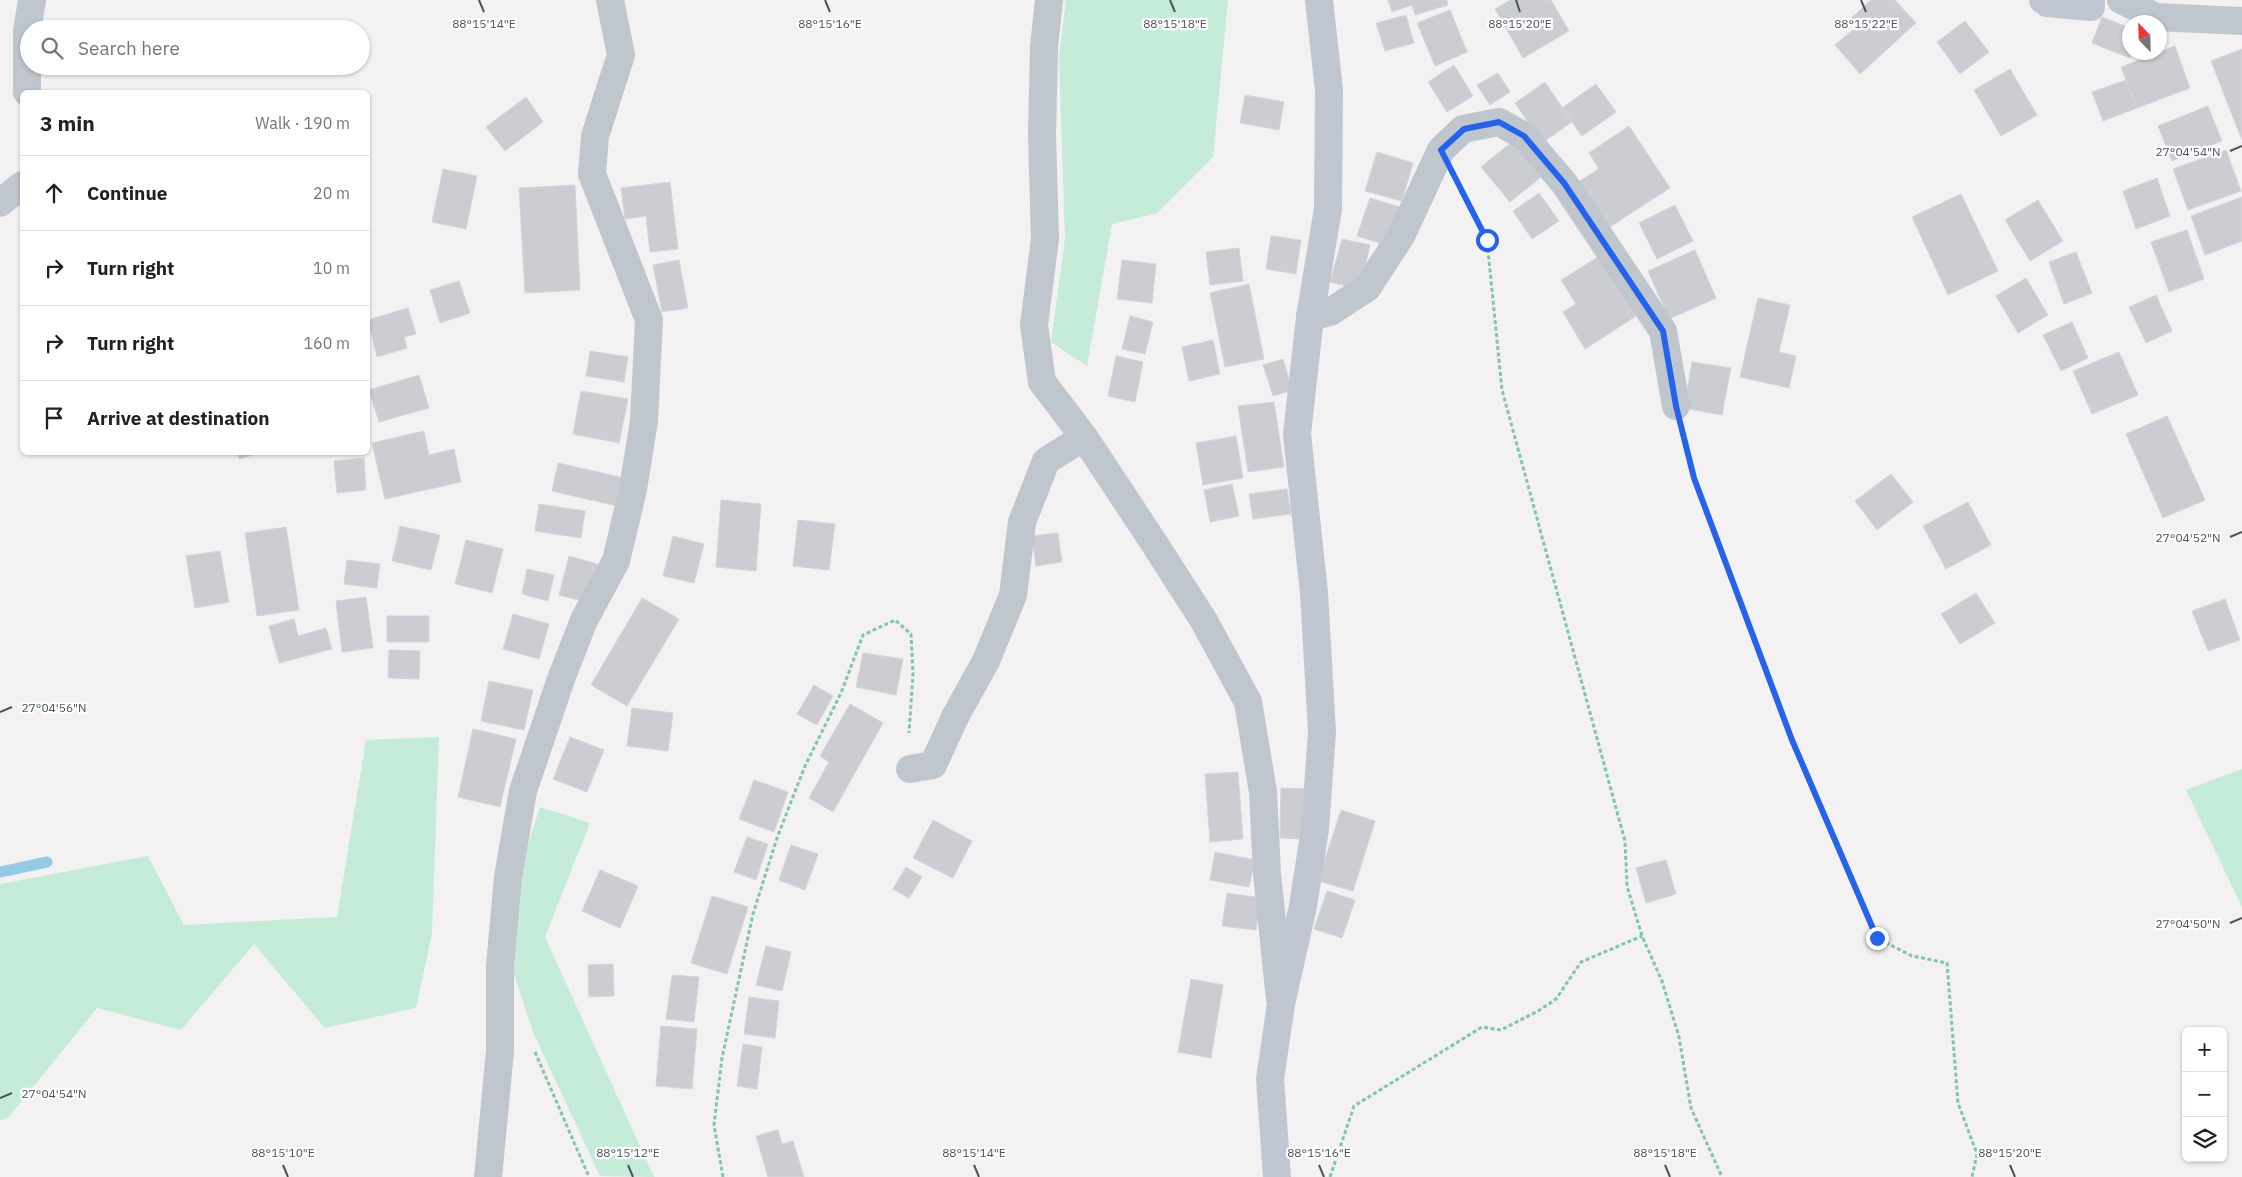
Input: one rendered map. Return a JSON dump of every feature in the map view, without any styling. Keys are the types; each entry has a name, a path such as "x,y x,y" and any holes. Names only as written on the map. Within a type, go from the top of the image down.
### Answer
{"main road":[{"path":"1277,1177 1270,1079 1281,1004 1303,906 1315,829 1322,732 1314,594 1297,434 1310,317 1328,209 1329,90 1319,0"},
{"path":"2043,0 2047,3 2091,7 2091,0"}],"street":[{"path":"29,20 32,0"},
{"path":"488,1177 500,1051 500,966 508,877 523,791 560,679 581,628 616,561 633,489 644,422 649,320 592,174 595,136 621,55 610,0"},
{"path":"1049,0 1044,47 1042,135 1045,239 1034,325 1042,382 1084,437 1204,621 1248,702 1262,792 1281,1004"},
{"path":"2121,0 2156,16 2242,21"},
{"path":"27,75 27,90"},
{"path":"1310,317 1330,312 1367,288 1401,236 1441,150 1464,129 1499,122 1524,136 1564,183 1663,331 1676,406"},
{"path":"0,203 20,187"},
{"path":"910,769 933,765 956,715 986,661 1013,595 1022,522 1046,461 1084,437"}],"path":[{"path":"1441,150 1487,240 1502,390 1625,841 1627,886 1642,936 1662,981 1679,1037 1691,1108 1722,1177"},
{"path":"1676,406 1694,478 1792,740 1877,938 1912,956 1947,963 1958,1103 1977,1154 1972,1177"},
{"path":"723,1177 714,1125 722,1058 756,906 777,838 805,766 841,693 863,635 895,620 910,634 913,674 909,716 910,769"},
{"path":"1330,1177 1354,1106 1482,1028 1501,1030 1538,1011 1556,999 1581,962 1642,936"},
{"path":"531,1043 589,1177"}],"green space":[{"path":"1066,0 1228,0 1213,157 1157,213 1112,224 1087,366 1051,342 1065,239 1059,57"},
{"path":"439,737 432,933 416,1008 325,1028 254,944 181,1030 97,1008 8,1118 0,1120 0,884 148,856 184,925 337,917 366,740"},
{"path":"2242,769 2242,907 2186,790"},
{"path":"540,807 590,823 545,937 654,1177 600,1176 532,1030 510,961 520,869"}],"building":[{"path":"1388,0 1447,0 1448,5 1415,15 1412,5 1392,12"},
{"path":"1510,0 1551,0 1569,31 1523,58 1495,9"},
{"path":"1871,0 1895,0 1916,23 1860,74 1835,45 1856,27 1850,19"},
{"path":"1450,10 1467,52 1435,66 1417,23"},
{"path":"1406,15 1414,43 1385,51 1376,23"},
{"path":"2102,17 2122,25 2122,55 2092,43"},
{"path":"1965,21 1989,52 1960,74 1937,42"},
{"path":"2175,46 2190,88 2137,108 2121,67 2139,60 2167,60 2167,49"},
{"path":"2242,49 2242,140 2211,61"},
{"path":"1454,65 1473,96 1447,112 1428,82"},
{"path":"2010,69 2037,115 2001,136 1974,90"},
{"path":"1498,73 1510,92 1490,105 1477,85"},
{"path":"2126,80 2137,108 2103,121 2092,92"},
{"path":"1545,82 1572,122 1542,143 1515,103"},
{"path":"1596,84 1616,112 1582,136 1562,108"},
{"path":"1245,95 1284,102 1279,130 1240,123"},
{"path":"526,97 543,122 505,151 486,127"},
{"path":"2208,106 2222,141 2172,161 2158,126"},
{"path":"1629,126 1670,188 1608,228 1578,182 1599,169 1589,153"},
{"path":"1512,142 1541,177 1510,202 1481,167"},
{"path":"2226,150 2241,191 2188,210 2173,169"},
{"path":"1377,152 1413,163 1402,201 1365,191"},
{"path":"443,169 477,176 466,229 432,222"},
{"path":"2157,178 2170,216 2136,229 2123,191"},
{"path":"670,182 678,249 650,252 646,216 625,219 621,188"},
{"path":"575,185 580,290 525,293 519,188"},
{"path":"1539,193 1559,221 1532,239 1513,211"},
{"path":"1961,194 1998,271 1948,295 1912,217"},
{"path":"2242,197 2242,241 2205,255 2191,216"},
{"path":"1370,198 1400,207 1387,245 1357,236"},
{"path":"2038,200 2063,241 2030,261 2005,220"},
{"path":"1675,205 1693,241 1657,259 1639,223"},
{"path":"2187,230 2204,279 2169,292 2151,242"},
{"path":"1271,236 1301,240 1296,274 1266,269"},
{"path":"1342,239 1370,245 1360,290 1330,282"},
{"path":"1239,248 1243,281 1210,285 1206,252"},
{"path":"1695,250 1716,298 1669,319 1648,271"},
{"path":"2076,252 2092,293 2064,304 2049,262"},
{"path":"1598,257 1636,316 1585,349 1563,312 1576,304 1561,280"},
{"path":"679,260 688,308 662,312 653,265"},
{"path":"1122,260 1156,264 1152,303 1117,299"},
{"path":"2026,278 2048,315 2018,333 1996,296"},
{"path":"459,281 470,313 440,323 430,290"},
{"path":"1249,284 1264,359 1225,367 1210,293"},
{"path":"2156,295 2172,331 2146,343 2129,307"},
{"path":"1758,298 1790,305 1779,352 1796,356 1789,388 1740,377"},
{"path":"408,308 416,334 404,337 407,348 377,357 370,328 370,319"},
{"path":"1130,316 1153,322 1145,354 1122,349"},
{"path":"2072,322 2088,358 2061,371 2043,335"},
{"path":"1213,340 1220,374 1189,381 1182,347"},
{"path":"590,351 628,357 624,382 586,376"},
{"path":"2119,352 2138,395 2092,414 2073,371"},
{"path":"1116,356 1143,362 1135,402 1108,396"},
{"path":"1283,359 1292,390 1273,396 1263,365"},
{"path":"1692,362 1731,368 1722,415 1684,408"},
{"path":"419,375 429,408 379,422 370,390"},
{"path":"581,391 628,399 619,443 573,434"},
{"path":"1274,402 1284,467 1248,472 1238,406"},
{"path":"2167,416 2205,500 2163,518 2126,434"},
{"path":"424,431 429,455 454,449 461,482 385,499 372,443"},
{"path":"1236,436 1243,478 1203,485 1196,443"},
{"path":"238,455 253,455 239,459"},
{"path":"364,458 366,490 337,493 334,461"},
{"path":"558,463 624,478 617,506 552,491"},
{"path":"1891,474 1913,502 1877,530 1855,501"},
{"path":"1232,484 1239,516 1210,522 1204,490"},
{"path":"1287,489 1291,514 1253,519 1249,494"},
{"path":"721,500 761,504 756,571 716,567"},
{"path":"1968,502 1991,545 1946,569 1923,526"},
{"path":"539,504 585,511 581,538 535,531"},
{"path":"798,520 835,524 829,570 793,566"},
{"path":"400,526 440,535 431,570 392,561"},
{"path":"286,527 299,610 257,616 245,533"},
{"path":"1058,533 1062,562 1036,566 1032,536"},
{"path":"673,536 704,544 694,583 663,576"},
{"path":"466,540 503,549 492,593 455,584"},
{"path":"220,551 229,602 195,608 186,556"},
{"path":"569,556 601,565 591,603 559,595"},
{"path":"347,560 380,564 377,588 344,584"},
{"path":"527,569 554,575 548,601 522,594"},
{"path":"1976,593 1995,623 1960,644 1941,614"},
{"path":"366,597 373,648 342,652 336,601"},
{"path":"642,598 679,619 627,706 591,685"},
{"path":"2225,599 2240,640 2208,651 2192,611"},
{"path":"513,614 549,624 539,659 503,649"},
{"path":"387,616 429,616 429,642 387,642"},
{"path":"294,619 298,636 326,628 332,649 279,663 269,626"},
{"path":"389,650 420,651 419,679 388,678"},
{"path":"863,653 903,659 896,695 856,687"},
{"path":"489,681 533,690 524,730 481,721"},
{"path":"814,685 833,696 817,725 797,714"},
{"path":"850,704 883,723 833,812 809,798 829,762 820,756"},
{"path":"632,708 673,713 668,751 627,746"},
{"path":"473,729 516,739 500,807 458,797"},
{"path":"570,737 604,750 587,792 553,779"},
{"path":"1238,772 1243,839 1210,842 1205,774"},
{"path":"754,780 788,792 774,832 739,819"},
{"path":"1281,788 1305,789 1304,839 1280,838"},
{"path":"1341,810 1375,821 1353,891 1318,881"},
{"path":"933,820 972,841 953,878 913,858"},
{"path":"747,837 768,844 756,880 734,872"},
{"path":"791,845 818,854 805,890 779,880"},
{"path":"1215,852 1255,860 1249,887 1210,880"},
{"path":"1666,860 1676,894 1646,903 1636,868"},
{"path":"906,867 922,877 909,898 893,889"},
{"path":"600,870 638,886 620,928 582,911"},
{"path":"1327,891 1355,900 1342,938 1314,929"},
{"path":"1227,893 1261,898 1256,930 1222,926"},
{"path":"712,896 748,907 727,974 691,963"},
{"path":"766,946 791,952 782,991 756,985"},
{"path":"613,964 614,996 589,997 588,965"},
{"path":"672,975 699,977 694,1022 666,1019"},
{"path":"1191,979 1223,985 1211,1058 1178,1052"},
{"path":"749,997 779,1001 775,1038 744,1034"},
{"path":"661,1026 697,1029 692,1089 656,1086"},
{"path":"743,1044 762,1047 757,1089 737,1086"},
{"path":"778,1130 782,1144 793,1141 804,1177 768,1177 756,1136"}],"waterway":[{"path":"0,872 47,862"}],"route":[{"path":"1487,240 1457,186 1441,150 1464,129 1499,122 1524,136 1564,183 1612,251 1663,331 1676,406 1694,478 1792,740 1877,938"}]}
